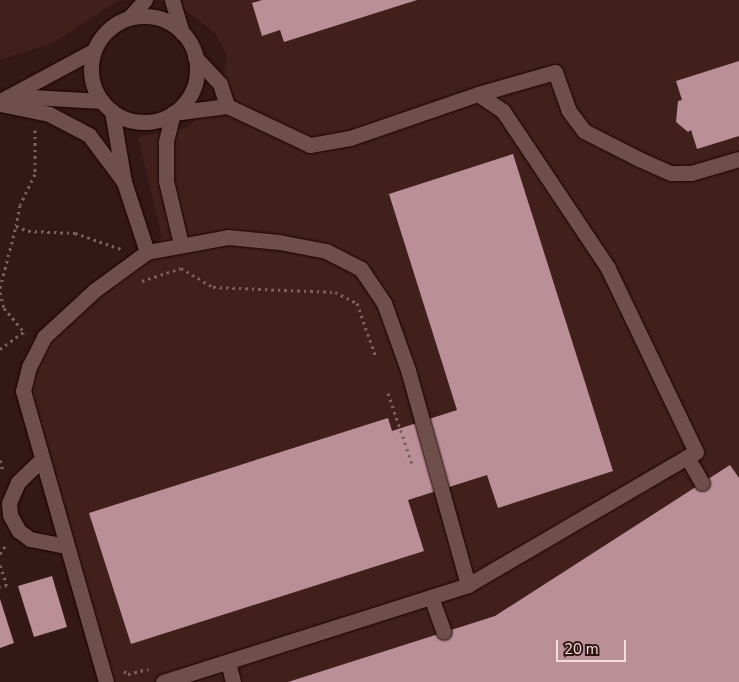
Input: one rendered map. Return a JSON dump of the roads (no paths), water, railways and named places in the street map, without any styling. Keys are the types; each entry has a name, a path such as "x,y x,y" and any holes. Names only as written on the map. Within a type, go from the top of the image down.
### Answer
{"street":[{"path":"145,0 130,17 114,25 102,36 93,51 91,69 94,86 107,106 124,182 147,252"},
{"path":"172,0 182,32 195,57 220,84 227,106"},
{"path":"130,17 158,18 182,32"},
{"path":"5,100 93,51"},
{"path":"181,244 166,181 166,142 173,113 192,88 195,57"},
{"path":"5,100 107,106 126,119 142,122 173,113 227,106 310,146 350,138 478,94 555,72 569,111 584,131 640,159 670,172 691,173 739,158"},
{"path":"164,682 468,585 696,452 608,268 503,111 478,94"},
{"path":"5,100 68,122 89,135 124,182"},
{"path":"106,682 65,546 23,391 29,367 41,342 94,290 129,263 147,252 181,244 228,238 279,242 326,251 361,269 384,303 408,370 468,585"},
{"path":"687,457 702,483"},
{"path":"41,460 18,482 9,503 10,515 19,531 30,539 65,546"},
{"path":"431,597 444,632"},
{"path":"228,662 232,682"}]}
